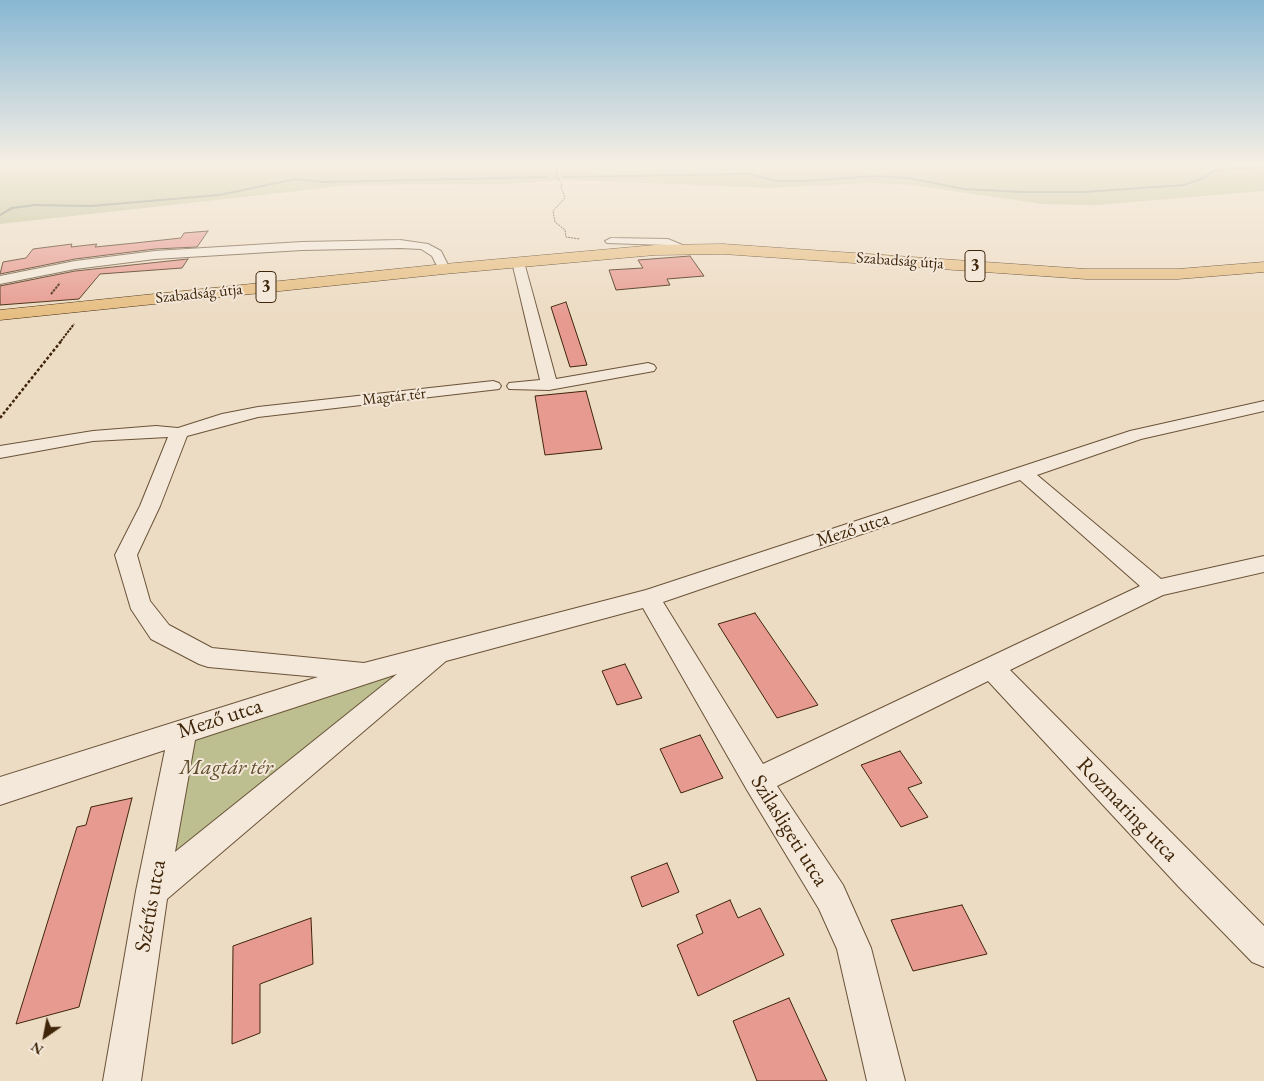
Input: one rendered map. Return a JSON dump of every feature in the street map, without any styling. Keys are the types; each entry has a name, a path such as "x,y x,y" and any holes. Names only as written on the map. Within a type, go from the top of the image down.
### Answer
{"main road":[{"name":"Szabadság útja","path":"0,315 444,269 614,253 686,249 1086,274 1178,274 1264,268"}],"street":[{"name":"Szabadság útja","path":"611,241 668,242 686,249"},
{"path":"0,280 76,265 202,251 400,244 432,250 437,254 444,269"},
{"path":"518,262 549,385"},
{"path":"515,386 549,385 648,368"},
{"name":"Magtár tér","path":"0,452 93,436 156,431 179,433 228,418 258,412 493,386"},
{"name":"Mező utca","path":"0,791 368,672 649,598 1136,435 1264,406"},
{"path":"179,433 150,506 126,555 139,603 160,632 208,657 368,672"},
{"path":"1024,473 1157,588"},
{"path":"757,781 1157,588 1264,564"},
{"name":"Szilasligeti utca","path":"649,598 757,781 831,897 854,948 886,1081"},
{"name":"Mező utca","path":"152,890 441,653"},
{"name":"Rozmaring utca","path":"992,668 1190,876 1264,950"},
{"name":"Szérűs utca","path":"122,1081 152,890 183,731"}],"path":[{"path":"554,215 556,222 565,230 566,237 591,244 603,244 611,241"},
{"path":"36,311 76,265"},
{"path":"0,418 88,306"}],"green space":[{"path":"0,215 77,215 0,224"},
{"name":"Magtár tér","path":"441,653 152,891 183,731"}],"building":[{"path":"208,231 197,247 155,249 75,259 0,274 3,262 26,258 33,249 72,244 71,247 97,244 95,247 135,243 181,238 184,233"},
{"path":"690,256 704,276 667,279 670,285 616,290 609,270 643,268 638,260"},
{"path":"188,259 182,268 100,274 79,299 0,305 0,286 75,271"},
{"path":"566,302 587,365 570,367 551,307"},
{"path":"586,391 602,449 545,455 535,396"},
{"path":"755,613 818,705 777,718 718,624"},
{"path":"625,664 642,698 617,705 602,671"},
{"path":"700,735 723,778 681,793 660,749"},
{"path":"900,751 922,783 908,788 928,817 901,827 861,765"},
{"path":"132,798 79,1007 16,1024 77,827 86,825 91,807"},
{"path":"667,863 679,892 642,907 631,877"},
{"path":"730,900 738,918 760,908 784,955 698,996 677,945 703,933 696,915"},
{"path":"962,905 987,954 913,971 891,920"},
{"path":"311,918 313,964 260,984 260,1033 232,1044 233,946"},
{"path":"789,998 827,1081 757,1081 733,1021"}]}
